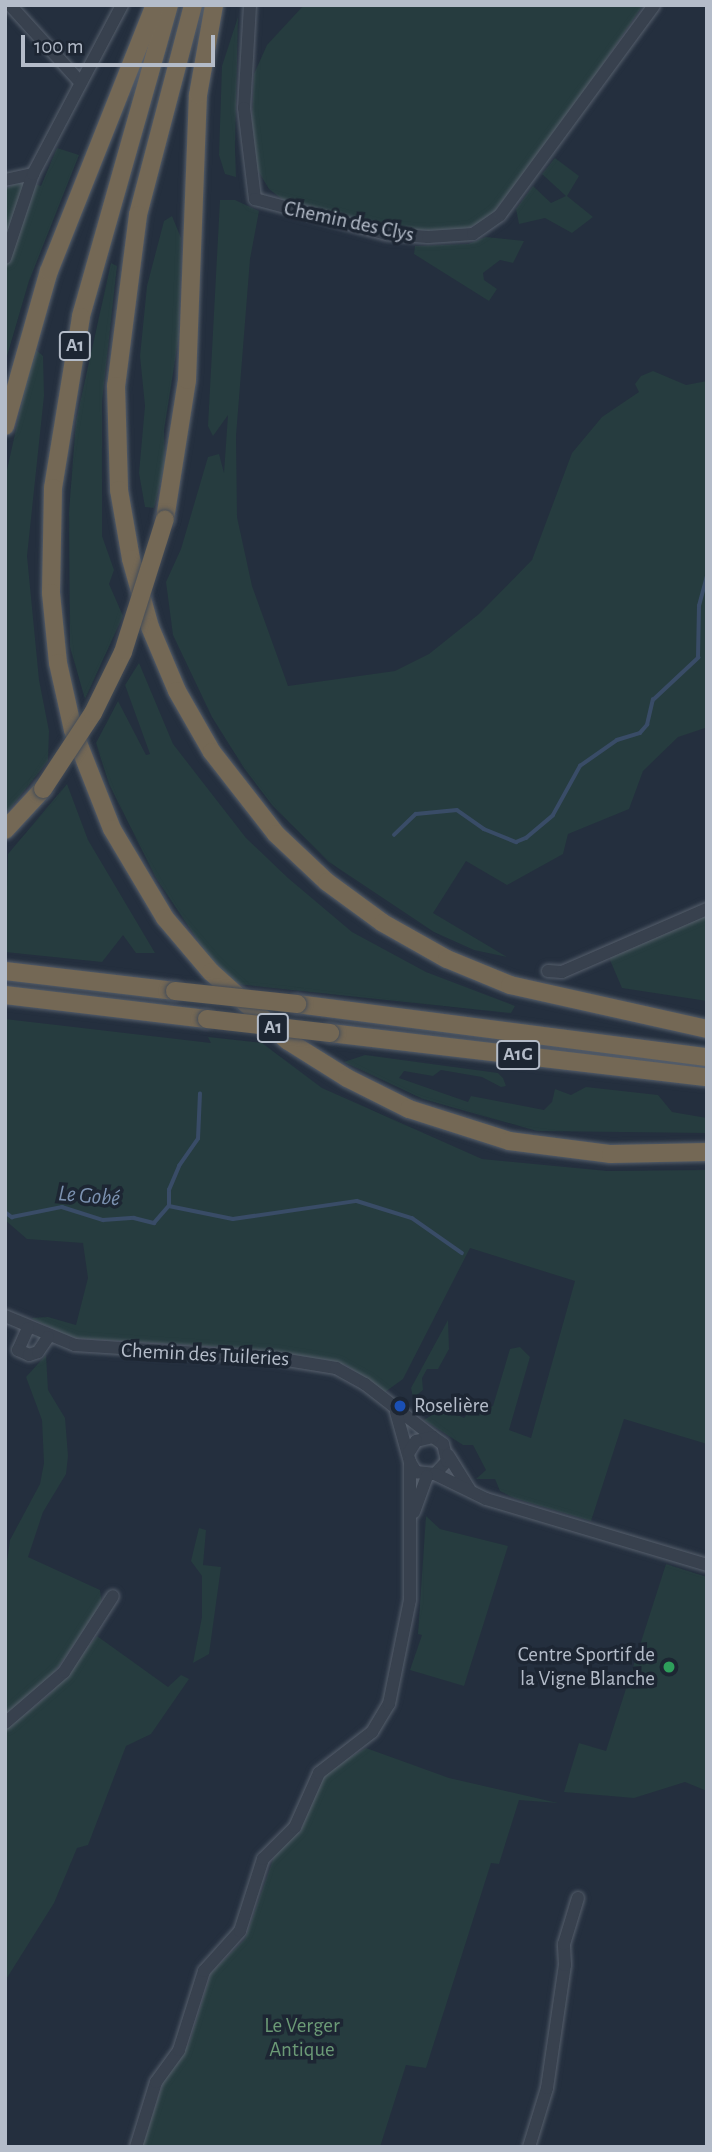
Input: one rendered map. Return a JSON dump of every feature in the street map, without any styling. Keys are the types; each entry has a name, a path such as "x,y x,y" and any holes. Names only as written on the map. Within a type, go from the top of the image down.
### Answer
{"highway":[{"path":"5,426 49,271 155,5"},
{"name":"A1","path":"169,5 81,317 53,488 51,593 58,663 73,730 112,829 165,918 211,972 288,1041 347,1079 409,1109 509,1141 611,1154 707,1152"},
{"name":"A1","path":"193,5 138,215 116,386 119,490 131,559 150,627 177,691 212,752 276,834 327,882 383,923 447,959 510,985 707,1029"},
{"path":"5,830 43,789 83,730 123,652 165,519 187,380 198,95 214,5"},
{"name":"A1G","path":"5,971 297,1004 707,1057"},
{"name":"A1G","path":"5,995 707,1077"}],"street":[{"path":"5,258 33,174 122,5"},
{"name":"Chemin des Clys","path":"250,5 244,108 255,199 387,234 428,237 473,234 500,215 654,5"},
{"path":"10,9 81,83"},
{"path":"5,180 33,174"},
{"path":"548,971 562,972 707,909"},
{"name":"Chemin des Tuileries","path":"5,1316 48,1337 94,1348 275,1357 323,1364 358,1379 396,1412 433,1437"},
{"path":"18,1350 28,1328"},
{"path":"5,1344 29,1355 38,1352 48,1337"},
{"path":"136,2147 156,2082 179,2050 204,1971 240,1931 266,1854 295,1827 319,1773 372,1732 386,1711 406,1632 412,1515 410,1457 396,1412"},
{"path":"410,1457 415,1441 433,1437 443,1444 452,1467 472,1492"},
{"path":"412,1515 431,1475 445,1467 448,1455"},
{"path":"410,1457 431,1475 472,1492 707,1565"},
{"path":"5,1723 64,1672 113,1595"},
{"path":"529,2147 547,2088 565,1965 564,1944 578,1899"}],"green space":[{"path":"304,5 643,5 554,136 489,218 466,229 444,231 406,230 351,219 283,200 269,189 257,169 252,120 254,74 267,45"},
{"path":"238,17 236,177 225,174 219,155 222,66"},
{"path":"57,148 79,155 29,281 5,363 5,189 22,180 41,186"},
{"path":"555,158 579,176 567,196 593,217 572,233 545,218 519,224 516,209 533,186 551,203 566,196 542,174"},
{"path":"220,200 235,200 259,211 250,259 236,436 237,517 252,586 288,686 395,671 429,654 479,614 532,560 572,453 602,417 639,392 635,384 641,376 653,371 686,385 707,381 705,728 678,737 643,771 629,809 568,834 563,854 507,885 466,861 433,913 507,957 474,950 434,932 329,862 272,805 244,768 212,717 173,635 166,582 181,549 208,457 219,454 224,473 228,415 213,436 208,426"},
{"path":"172,216 181,238 179,335 164,430 165,464 154,508 145,507 139,473 145,406 140,356 147,286 164,221"},
{"path":"486,237 524,241 513,263 500,260 483,273 484,280 497,289 489,301 414,254 415,246 468,244"},
{"path":"111,263 117,266 102,402 102,536 114,570 109,584 123,616 85,699 70,647 69,512 76,421"},
{"path":"34,348 43,356 44,396 27,556 39,680 49,731 48,761 5,815 5,479"},
{"path":"139,663 173,744 246,838 288,878 352,932 426,972 515,1006 511,1013 236,984 211,960 156,878 109,784 96,743 118,701 146,755 150,754 125,685"},
{"path":"67,784 88,840 155,953 136,953 123,935 102,962 5,952 8,854"},
{"path":"707,913 707,1001 622,988 610,960 612,955"},
{"path":"5,1019 211,1043 208,1037 262,1043 322,1088 482,1159 607,1171 707,1170 707,1444 624,1419 591,1521 514,1498 500,1491 495,1479 476,1479 486,1470 473,1445 463,1445 424,1420 443,1408 464,1418 470,1411 493,1406 510,1349 520,1347 530,1357 509,1430 531,1438 575,1281 470,1248 403,1379 385,1392 346,1365 326,1360 239,1348 72,1338 31,1318 48,1317 76,1325 88,1278 83,1243 27,1239 5,1220"},
{"path":"365,1055 498,1073 503,1078 506,1086 501,1087 482,1077 441,1070 433,1076 404,1071 399,1078 468,1102 471,1096 544,1110 552,1102 555,1089 571,1095 586,1087 658,1095 672,1112 707,1118 707,1133 537,1131 423,1099 344,1062"},
{"path":"448,1320 449,1349 438,1369 427,1369 422,1378 423,1390 413,1398 411,1388"},
{"path":"46,1355 48,1390 65,1418 68,1456 66,1474 43,1512 28,1557 100,1590 102,1605 53,1674 5,1716 5,1575 10,1540 40,1484 44,1463 42,1420 26,1377"},
{"path":"426,1516 440,1529 508,1546 464,1686 410,1670 422,1635 418,1634"},
{"path":"199,1528 206,1530 203,1565 221,1567 209,1654 193,1663 202,1617 202,1576 191,1561"},
{"name":"Centre Sportif de la Vigne Blanche","path":"666,1564 707,1577 707,1791 685,1782 634,1798 564,1792 579,1743 606,1751"},
{"path":"97,1636 168,1687 181,1675 189,1679 151,1734 126,1746 88,1845 77,1848 54,1903 5,1981 5,1730 50,1694"},
{"name":"Le Verger Antique","path":"366,1748 449,1778 558,1803 519,1800 499,1864 491,1863 426,2068 406,2065 380,2147 142,2147 165,2077 189,2044 211,1973 245,1939 274,1857 301,1830 319,1782 330,1769"}],"waterway":[{"name":"Le Gobé","path":"394,835 416,814 457,810 484,829 516,842 526,838 553,815 580,766 617,740 640,733 647,725 653,700 698,658 699,606 707,577"},
{"name":"Le Gobé","path":"5,1212 12,1217 62,1207 103,1220 134,1218 154,1223 169,1206 169,1190 179,1166 198,1139 200,1094"},
{"path":"169,1206 233,1219 357,1201 412,1218 462,1253"}],"place":[{"name":"Roselière","path":"400,1406"},
{"name":"Centre Sportif de la Vigne Blanche","path":"669,1667"}]}
